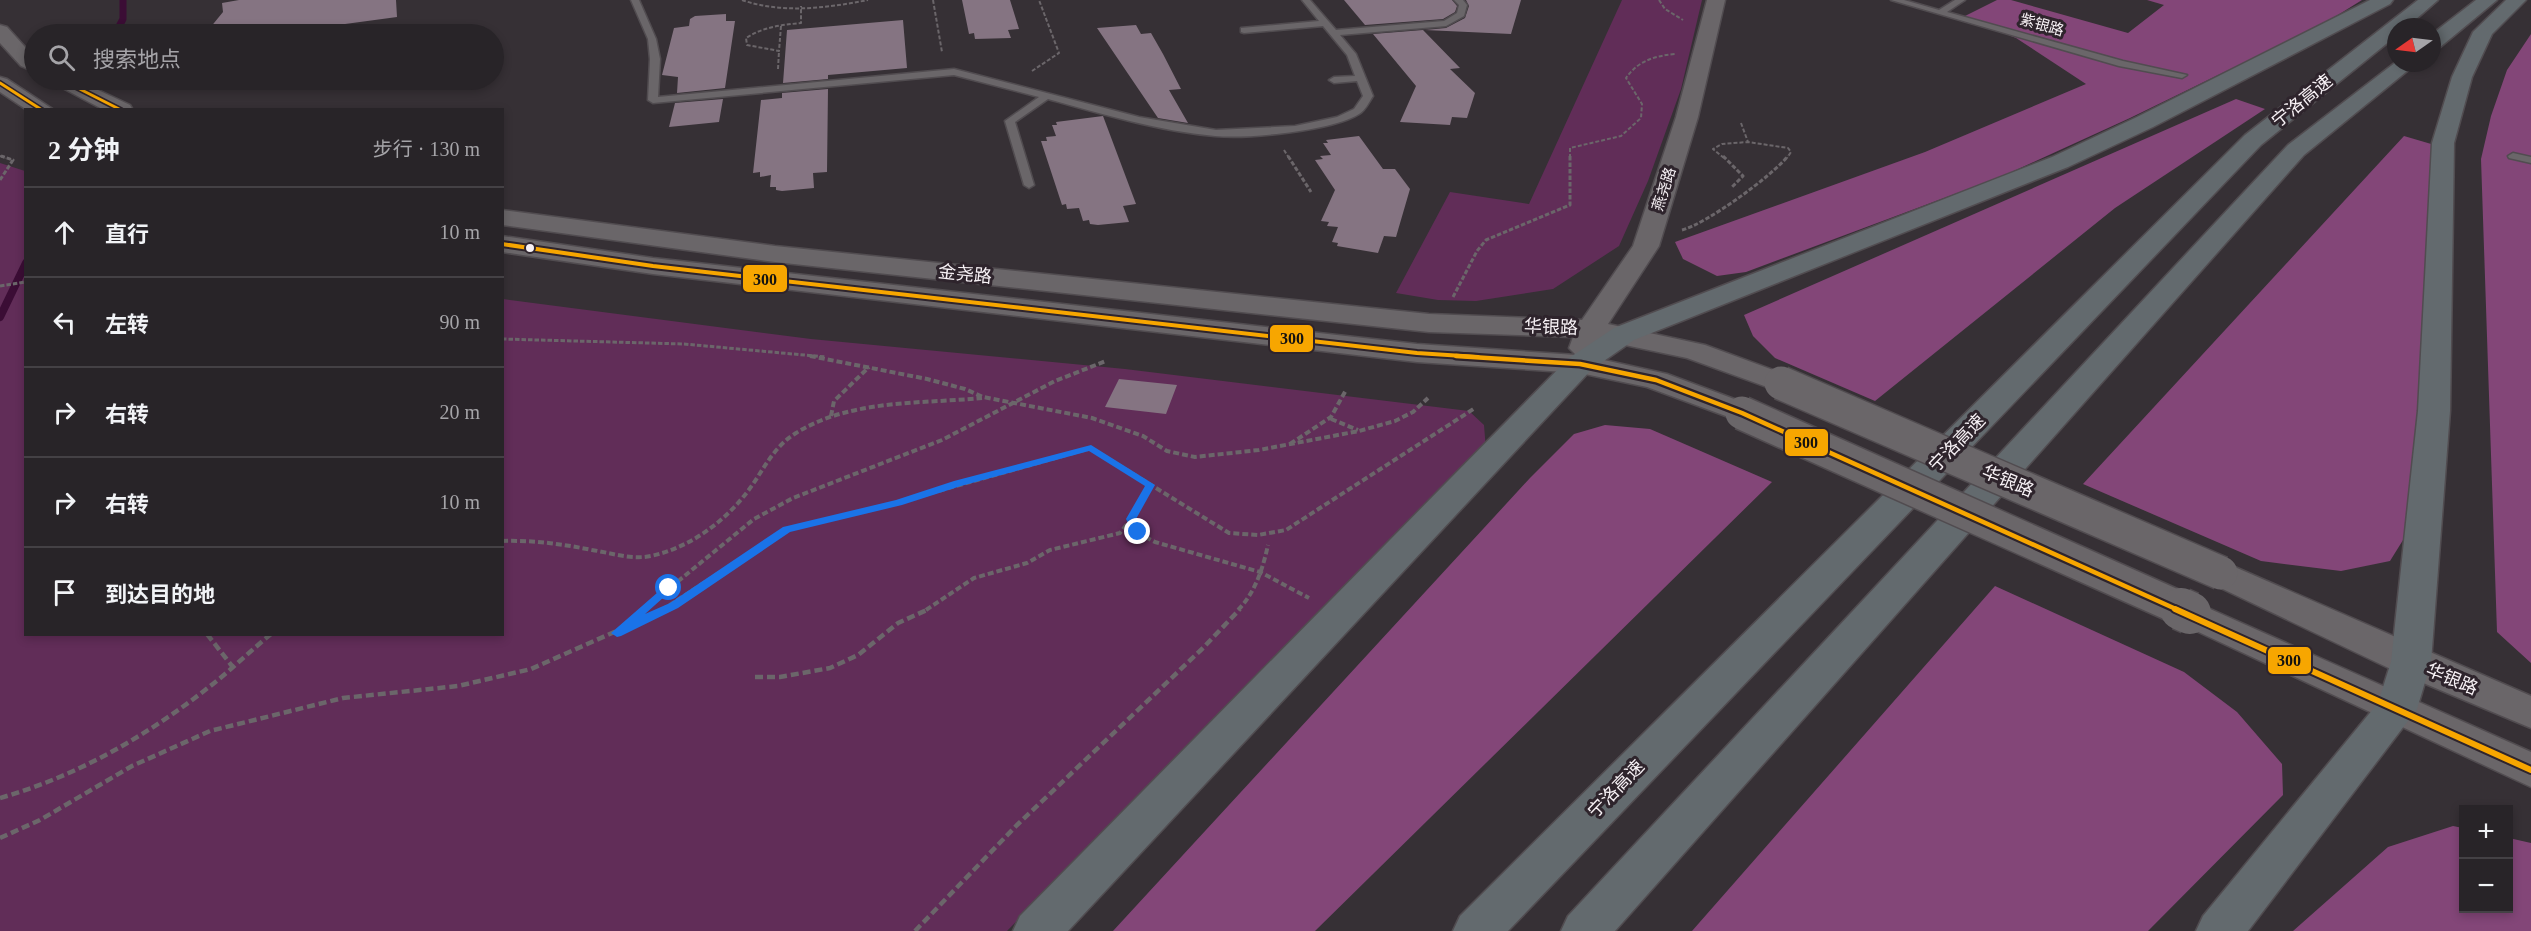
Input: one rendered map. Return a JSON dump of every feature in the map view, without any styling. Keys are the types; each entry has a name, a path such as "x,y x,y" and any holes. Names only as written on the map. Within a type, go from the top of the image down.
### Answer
{"highway":[{"path":"1624,334 2060,162 2187,101 2384,0"},
{"name":"宁洛高速","path":"1477,931 2253,140 2429,0"},
{"path":"2441,37 2488,0"},
{"path":"2220,931 2397,709 2411,662 2434,411 2443,143 2462,77 2483,32 2517,0"},
{"name":"宁洛高速","path":"1585,931 2296,150 2396,72"},
{"path":"1037,931 1585,347"}],"main road":[{"name":"燕尧路","path":"1585,347 1646,246 1687,117 1716,0"},
{"path":"0,31 24,59"},
{"path":"0,83 40,108"},
{"path":"82,90 118,108"},
{"name":"金尧路","path":"504,217 775,254 1429,323"},
{"name":"金尧路","path":"504,244 653,266 1382,349 1585,347"},
{"name":"华银路","path":"1429,323 1585,347 1656,380 1742,413 2190,613 2531,770"},
{"name":"华银路","path":"1585,347 1624,334 1695,351 1781,383 2221,573 2411,662 2531,713"}],"lane":[{"path":"634,0 652,39 655,59 653,100 954,72 1139,120 1216,133 1272,131 1340,119 1358,111 1368,96 1351,54 1306,0"},
{"path":"1334,33 1446,23 1461,14 1463,5 1458,0"},
{"name":"紫银路","path":"1895,0 2122,64 2182,75"},
{"path":"1941,12 1961,0"},
{"path":"1244,30 1324,23"},
{"path":"1334,81 1361,78"},
{"path":"1029,184 1010,121 1047,96"},
{"path":"2513,156 2531,160"}],"path":[{"path":"742,0 768,6 819,5 868,0"},
{"path":"819,0 819,5"},
{"path":"933,0 943,53"},
{"path":"1010,86 1059,53 1039,0"},
{"path":"1659,0 1673,15 1691,24"},
{"path":"779,51 747,45 746,39 753,32 801,23 801,6"},
{"path":"777,75 781,26"},
{"path":"1452,301 1457,283 1466,273 1477,248 1486,240 1570,205 1570,148 1621,136 1641,118 1642,104 1626,78 1634,64 1663,55 1681,54"},
{"path":"1742,123 1748,142"},
{"path":"1272,131 1311,192"},
{"path":"1676,231 1696,227 1713,218 1736,198 1770,175 1791,152 1788,148 1748,142 1722,144 1713,149 1734,165 1743,176 1732,187"},
{"path":"0,156 13,160 0,180"},
{"path":"0,286 24,282"},
{"path":"504,339 542,338 728,346 825,357 956,387 983,398"},
{"path":"617,633 754,519 793,498 942,440 1012,402 1106,360"},
{"path":"831,416 834,401 869,367"},
{"path":"1288,446 1331,419 1346,390"},
{"path":"504,541 587,548 628,557 650,557 672,549 715,525 732,510 752,486 774,449 817,420 857,410 983,398 1012,402 1092,418 1143,436 1167,451 1195,457 1288,446 1359,431 1395,421 1413,412 1428,398"},
{"path":"0,838 40,820 132,766 210,731 343,698 458,686 531,669 617,633 674,605 787,529 806,523 899,502 958,483 1091,448 1229,533 1244,537 1275,533 1286,530 1475,408"},
{"path":"1331,419 1359,431"},
{"path":"755,677 780,677 830,668 858,655 897,623 937,605 974,578 1027,563 1050,550 1120,533 1131,519 1150,485"},
{"path":"1131,519 1138,532 1155,542 1260,572 1312,599"},
{"path":"915,931 1017,825 1202,650 1248,600 1268,545"},
{"path":"209,636 232,666"},
{"path":"0,798 31,791 76,770 201,693 269,636"}],"shaded area":[{"path":"1622,0 1702,0 1681,89 1648,181 1619,246 1553,289 1476,301 1438,300 1396,293 1450,192 1529,204"},
{"path":"1997,0 2011,0 2128,33 2164,5 2147,0 2362,0 2325,23 2130,118 2003,176 1746,272 1717,276 1683,259 1675,242 1925,152 2086,84 2016,38 1963,17"},
{"path":"2531,34 2531,663 2497,632 2481,159 2491,116 2507,70"},
{"path":"2236,99 2265,109 2115,208 1875,401 1775,358 1753,336 1744,315"},
{"path":"2404,136 2438,146 2408,532 2390,561 2341,571 2261,561 2083,484"},
{"path":"0,163 24,171 24,636 504,636 504,299 811,339 1125,369 1469,411 1484,425 1486,450 1227,706 1007,931 0,931"},
{"path":"1605,425 1650,429 1772,482 1315,931 1113,931 1530,478 1574,434"},
{"path":"1995,586 2184,672 2237,712 2282,764 2283,795 2148,931 1692,931"},
{"path":"2453,826 2459,827 2459,913 2513,913 2513,839 2531,843 2531,931 2293,931 2388,847"}],"building":[{"path":"239,0 396,0 397,17 345,24 213,24 223,12 222,3"},
{"path":"962,0 1010,0 1019,29 1008,30 1011,38 975,39 974,33 969,34"},
{"path":"1344,0 1452,0 1457,6 1455,12 1443,19 1365,25"},
{"path":"1466,0 1521,0 1511,34 1425,30 1446,28 1465,18 1469,6"},
{"path":"726,14 726,21 735,21 725,88 677,93 678,77 662,75 674,28 689,26 690,19 695,16"},
{"path":"903,20 907,68 828,75 828,79 783,83 787,30"},
{"path":"1136,25 1141,34 1151,33 1163,54 1181,89 1169,90 1188,123 1158,118 1097,28"},
{"path":"1423,30 1460,68 1450,69 1475,93 1467,118 1452,117 1450,125 1400,122 1416,86 1373,34"},
{"path":"828,89 827,172 813,173 814,188 782,191 776,190 776,187 770,187 771,175 760,177 760,172 753,173 761,100 782,98 782,93"},
{"path":"723,99 719,122 669,127 675,103"},
{"path":"1103,116 1136,204 1123,206 1129,222 1090,224 1089,220 1083,221 1079,208 1067,209 1066,204 1062,205 1041,141 1047,141 1046,137 1056,136 1052,125 1057,125 1056,122"},
{"path":"1359,136 1383,169 1395,169 1410,189 1396,237 1384,236 1378,253 1337,246 1338,243 1332,242 1338,227 1327,226 1329,222 1321,221 1335,190 1315,160 1323,159 1320,156 1331,155 1323,143 1328,143 1326,140"},
{"path":"1119,379 1177,385 1166,414 1105,407"}],"waterway":[{"path":"120,24 123,19 123,0"},
{"path":"0,317 24,267"}],"transit line":[{"name":"300","path":"0,83 39,108"},
{"name":"300","path":"82,90 117,108"},
{"name":"300","path":"504,244 653,266 1417,353 1580,364 1656,380 1742,413 2531,770"}],"route":[{"path":"669,588 617,633 674,605 787,529 899,502 958,483 996,475 1091,448 1150,485 1131,519 1138,532"}]}
